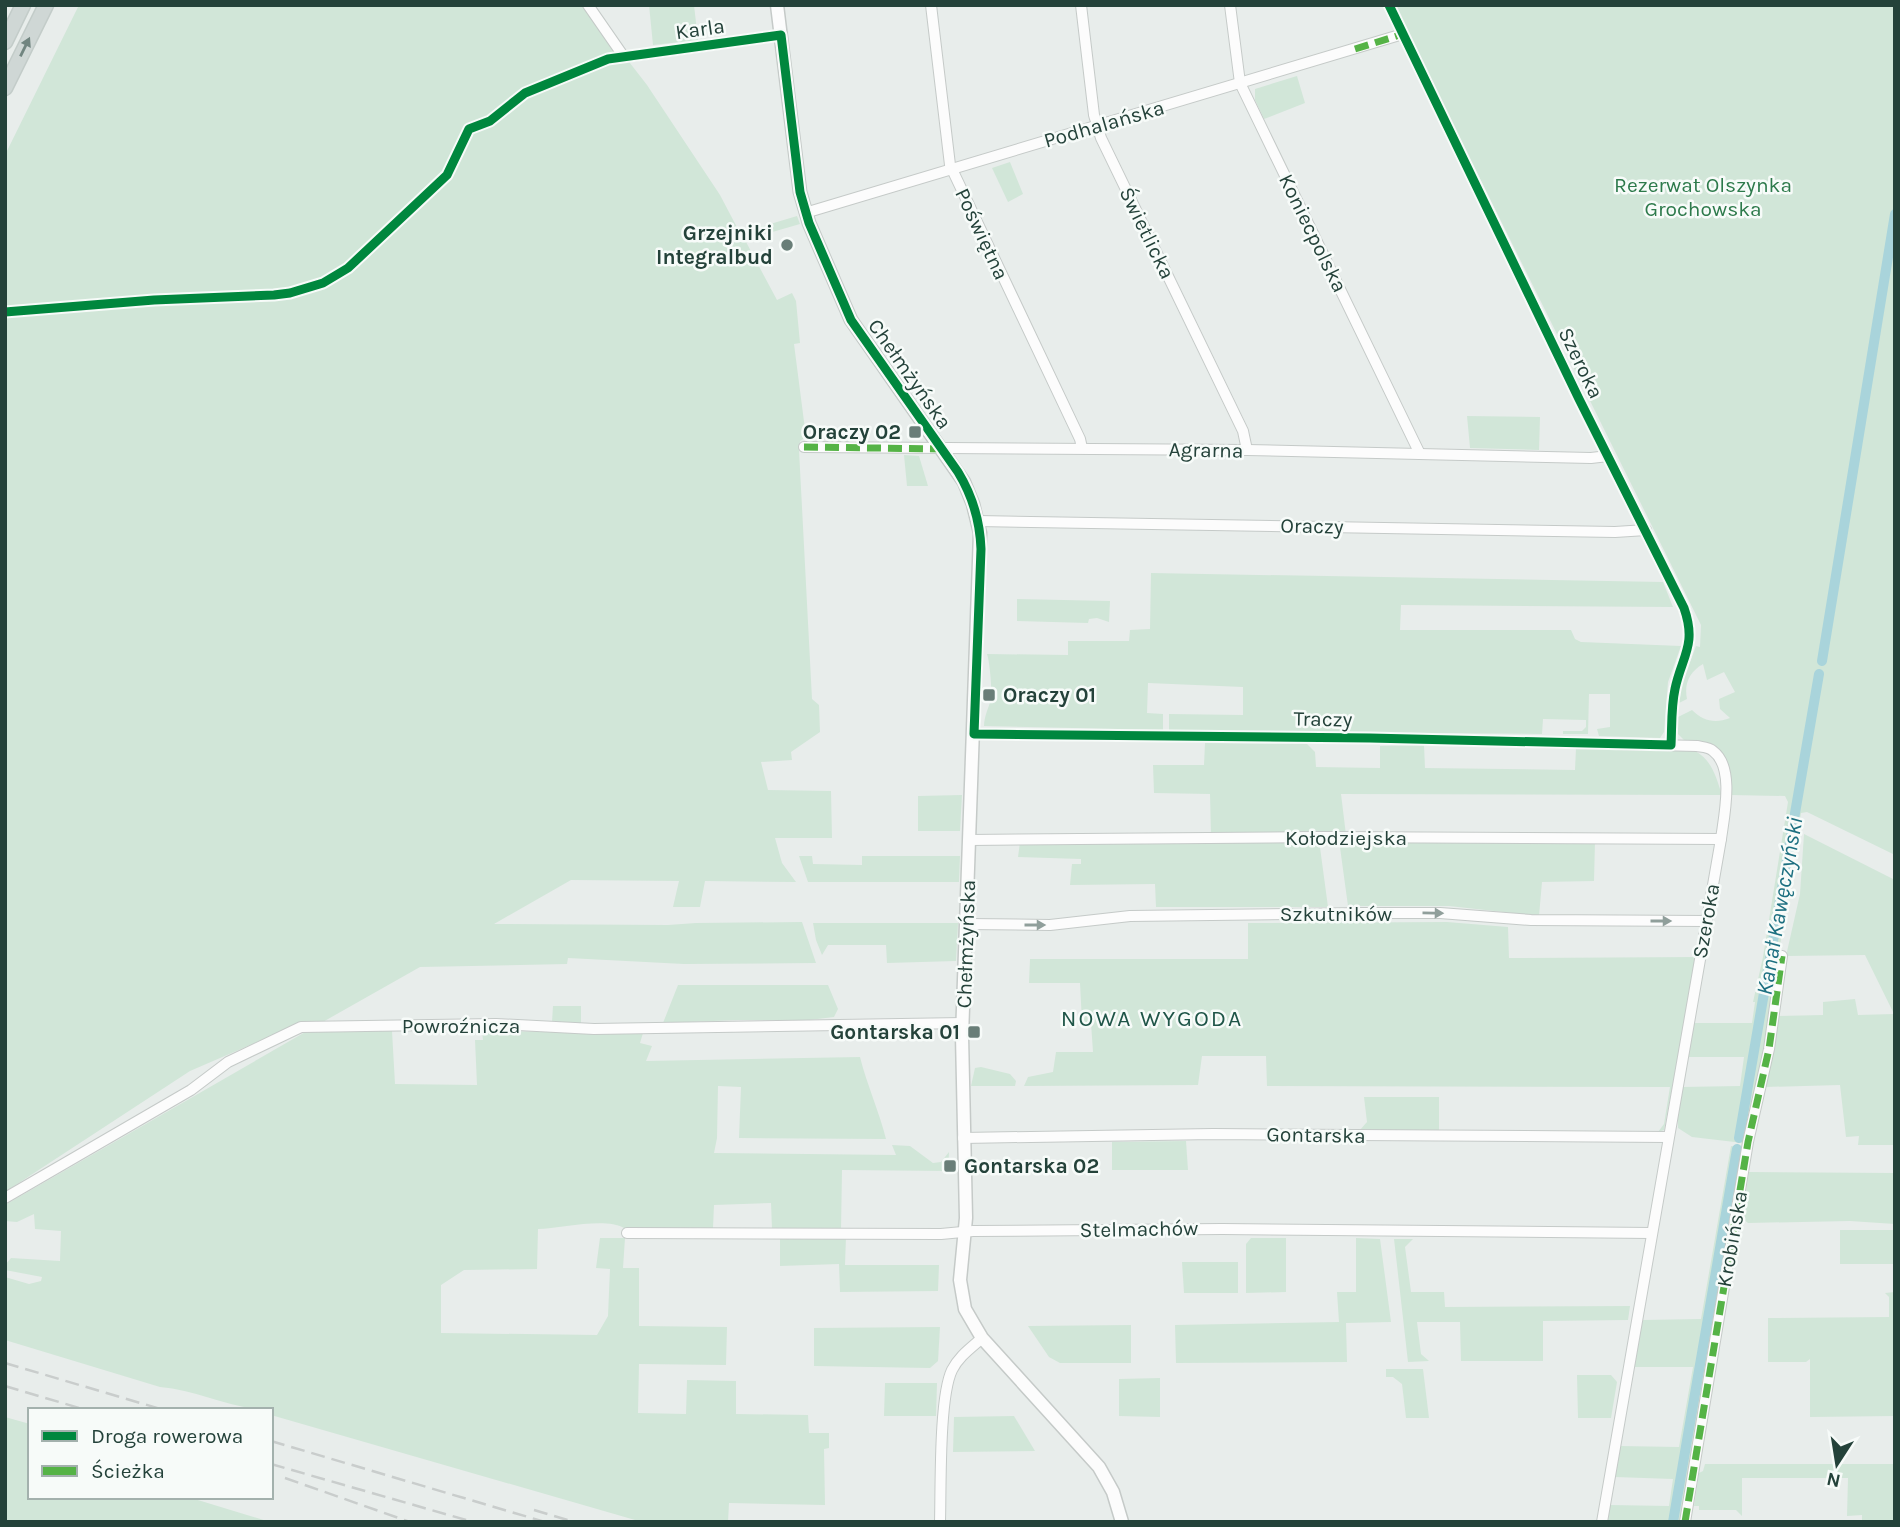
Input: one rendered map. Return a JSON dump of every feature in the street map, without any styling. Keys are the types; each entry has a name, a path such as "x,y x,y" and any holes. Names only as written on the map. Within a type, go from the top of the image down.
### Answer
{"main road":[{"path":"5,42 23,5"},
{"path":"5,89 46,5"}],"street":[{"name":"Karla","path":"588,5 624,57 781,35"},
{"name":"Chełmżyńska","path":"777,5 798,179 805,213 851,320 964,482 978,521 981,549 963,1023 965,1232 961,1267 962,1295 970,1319 982,1338 1094,1461 1110,1485 1122,1522"},
{"name":"Poświętna","path":"931,5 952,169 1082,448"},
{"name":"Świetlicka","path":"1081,5 1094,115 1101,138 1243,431 1247,450"},
{"name":"Koniecpolska","path":"1230,5 1240,83 1420,454"},
{"name":"Szeroka","path":"1389,5 1464,164 1684,608 1689,628 1688,652 1675,691 1671,745 1712,749 1718,756 1724,774 1727,797 1721,839 1602,1522"},
{"name":"Podhalańska","path":"805,213 1403,34"},
{"name":"Agrarna","path":"804,447 1247,450 1591,458 1608,456"},
{"name":"Oraczy","path":"978,521 1625,532 1646,530"},
{"name":"Traczy","path":"974,734 1370,738 1671,745"},
{"name":"Kołodziejska","path":"970,840 1305,837 1721,839"},
{"name":"Szkutników","path":"967,924 1050,925 1130,916 1363,913 1440,913 1531,920 1706,920"},
{"name":"Krobińska","path":"1685,1522 1748,1142 1769,1049 1782,956"},
{"name":"Powroźnicza","path":"5,1198 191,1090 228,1062 302,1027 496,1024 594,1029 963,1023"},
{"name":"Gontarska","path":"963,1138 1213,1134 1668,1137"},
{"name":"Stelmachów","path":"627,1233 941,1234 1222,1228 1651,1233"},
{"path":"940,1522 948,1381 958,1360 982,1338"}],"green space":[{"path":"79,5 585,5 647,85 720,195 740,233 797,216 800,224 745,240 777,300 792,293 796,301 800,343 794,344 806,437 800,441 799,450 812,699 819,705 820,732 791,752 792,760 761,762 768,790 831,791 832,838 775,838 782,863 796,882 705,881 700,907 673,907 679,881 571,880 494,924 668,925 802,922 816,963 684,964 568,958 567,964 420,967 321,1023 303,1022 190,1071 5,1192 5,155"},
{"path":"649,5 694,5 698,40 653,45"},
{"name":"Rezerwat Olszynka Grochowska","path":"1394,5 1895,5 1895,855 1807,812 1801,813 1763,1053 1746,1141 1743,1143 1692,1137 1678,1128 1678,1109 1681,1087 1740,1086 1744,1057 1686,1057 1692,1023 1752,1023 1753,1002 1788,802 1785,796 1731,795 1724,763 1715,749 1698,742 1685,741 1678,734 1678,717 1692,710 1700,717 1710,720 1730,718 1720,709 1719,699 1735,692 1724,672 1707,680 1703,664 1689,679 1687,699 1679,703 1682,684 1696,646 1700,647 1701,625"},
{"path":"1297,76 1305,103 1264,119 1255,100 1255,89"},
{"path":"1010,162 1023,194 1008,202 992,168"},
{"path":"1467,416 1540,417 1539,450 1470,448"},
{"path":"904,455 919,456 928,486 907,486"},
{"path":"1151,573 1663,582 1673,607 1401,605 1400,630 1571,630 1575,639 1581,642 1681,646 1668,682 1664,732 1660,738 1599,736 1597,729 1610,727 1610,694 1589,694 1588,734 1563,734 1563,731 1582,731 1586,727 1586,720 1543,719 1542,734 1169,731 1169,714 1243,715 1243,687 1148,683 1147,713 1163,714 1163,730 984,726 991,699 987,654 1068,655 1068,641 1129,641 1130,630 1150,629"},
{"path":"1017,599 1110,601 1109,622 1097,618 1089,619 1088,623 1017,621"},
{"path":"1205,743 1307,744 1315,752 1316,767 1380,768 1380,746 1424,745 1425,768 1575,770 1576,748 1695,751 1709,764 1722,795 1341,794 1346,835 1211,835 1210,794 1154,793 1153,765 1204,765"},
{"path":"962,795 960,831 918,831 918,796"},
{"path":"1804,834 1895,880 1895,1145 1858,1145 1859,1136 1846,1137 1840,1085 1765,1087 1778,1016 1823,1015 1823,1002 1855,999 1858,1015 1894,1014 1865,955 1786,956 1800,894"},
{"path":"1319,840 1328,907 1156,907 1155,884 1070,885 1072,864 1081,864 1081,859 1018,857 1020,842"},
{"path":"1339,840 1595,841 1594,881 1542,882 1539,916 1449,906 1348,906"},
{"path":"799,856 812,856 813,864 862,865 862,856 960,856 959,882 808,882"},
{"path":"1447,922 1508,927 1509,958 1697,957 1664,1130 1658,1132 1664,1124 1670,1087 1267,1086 1266,1056 1202,1056 1198,1085 1024,1086 1028,1077 1053,1072 1056,1052 1093,1052 1091,1023 1082,1022 1080,983 1029,983 1030,959 1248,959 1248,923"},
{"path":"813,923 958,923 956,961 887,963 886,945 828,945 822,955"},
{"path":"678,985 828,985 838,1009 834,1017 809,1020 663,1023"},
{"path":"553,1006 581,1006 581,1024 552,1022"},
{"path":"307,1031 392,1031 395,1084 477,1085 475,1040 483,1040 482,1031 643,1033 640,1043 652,1046 646,1061 860,1057 886,1139 739,1138 741,1087 718,1086 717,1138 714,1153 896,1155 892,1145 910,1146 933,1163 941,1162 949,1152 948,1171 842,1170 841,1230 772,1229 771,1203 714,1205 713,1228 624,1228 595,1223 538,1229 537,1269 464,1270 441,1285 441,1333 597,1335 608,1316 610,1269 596,1268 600,1238 625,1238 623,1268 639,1268 639,1326 727,1327 726,1365 639,1364 638,1413 686,1414 687,1380 736,1381 736,1414 808,1415 809,1433 829,1433 829,1448 824,1449 825,1505 729,1503 728,1522 642,1522 273,1416 273,1408 243,1407 160,1387 5,1340 5,1277 29,1284 41,1281 42,1277 5,1270 5,1265 11,1258 60,1261 61,1231 35,1229 34,1214 17,1222 5,1221 5,1205"},
{"path":"975,1068 1010,1074 1016,1081 1015,1086 971,1086"},
{"path":"1364,1097 1439,1097 1439,1130 1360,1130 1367,1122"},
{"path":"1186,1141 1188,1170 1112,1170 1112,1142"},
{"path":"1731,1146 1740,1148 1741,1154 1681,1522 1608,1521 1610,1505 1669,1506 1673,1479 1615,1477 1620,1446 1679,1447 1693,1367 1634,1367 1642,1320 1701,1319"},
{"path":"1749,1172 1895,1173 1895,1224 1850,1221 1748,1223 1742,1218"},
{"path":"1840,1230 1895,1230 1895,1264 1840,1264"},
{"path":"846,1237 845,1265 939,1265 938,1291 840,1292 839,1264 780,1266 780,1238"},
{"path":"1251,1238 1286,1238 1286,1292 1246,1293 1246,1244"},
{"path":"1356,1238 1380,1239 1391,1322 1346,1323 1347,1362 1176,1363 1175,1325 1339,1322 1337,1292 1356,1292"},
{"path":"1394,1239 1413,1239 1405,1247 1411,1292 1444,1292 1445,1307 1630,1306 1628,1320 1543,1321 1543,1361 1461,1361 1460,1322 1417,1322 1421,1354 1429,1361 1408,1362"},
{"path":"1182,1262 1238,1262 1238,1293 1184,1293"},
{"path":"1895,1292 1895,1416 1810,1417 1810,1359 1806,1362 1768,1362 1768,1318 1889,1317 1889,1297 1885,1293"},
{"path":"1131,1325 1131,1363 1060,1363 1049,1357 1028,1326"},
{"path":"940,1327 938,1361 930,1368 814,1366 814,1328"},
{"path":"1386,1369 1423,1369 1429,1418 1406,1418 1402,1384 1393,1377 1386,1377"},
{"path":"1577,1375 1611,1375 1617,1382 1611,1418 1578,1418"},
{"path":"1160,1378 1160,1417 1119,1416 1119,1379"},
{"path":"885,1383 937,1383 936,1416 884,1416"},
{"path":"1014,1416 1035,1451 953,1452 954,1417"},
{"path":"5,1417 28,1423 28,1499 195,1499 270,1522 5,1522"},
{"path":"1705,1464 1895,1464 1895,1522 1862,1522 1862,1515 1847,1516 1848,1478 1742,1478 1742,1516 1736,1510 1699,1510 1699,1506 1694,1506 1699,1473 1703,1471"}],"waterway":[{"name":"Kanał Kawęczyński","path":"1822,661 1895,214"},
{"name":"Kanał Kawęczyński","path":"1739,1138 1819,674"},
{"name":"Kanał Kawęczyński","path":"1673,1522 1737,1149"}],"railway":[{"path":"5,1363 157,1408"},
{"path":"5,1386 79,1408"},
{"path":"273,1442 545,1522"},
{"path":"273,1465 473,1522"},
{"path":"285,1478 410,1522"},
{"path":"534,1510 574,1522"}],"marked path":[{"path":"1355,49 1403,34"},
{"path":"804,447 942,449"},
{"path":"1685,1522 1748,1142 1769,1049 1782,956"}],"cycle path":[{"path":"5,312 154,300 274,295 323,283 348,268 447,175 469,129 490,121 525,93 608,59 781,35 800,192 809,223 851,320 958,472 974,509 981,549 974,734 1370,738 1671,745 1674,696 1689,641 1684,608 1579,399 1389,5"}],"place":[{"name":"Grzejniki Integralbud","path":"787,245"},
{"name":"Oraczy 02","path":"915,432"},
{"name":"Oraczy 01","path":"989,695"},
{"name":"Gontarska 01","path":"974,1032"},
{"name":"Gontarska 02","path":"950,1166"}],"district":[{"name":"NOWA WYGODA","path":"1152,1018"}]}
